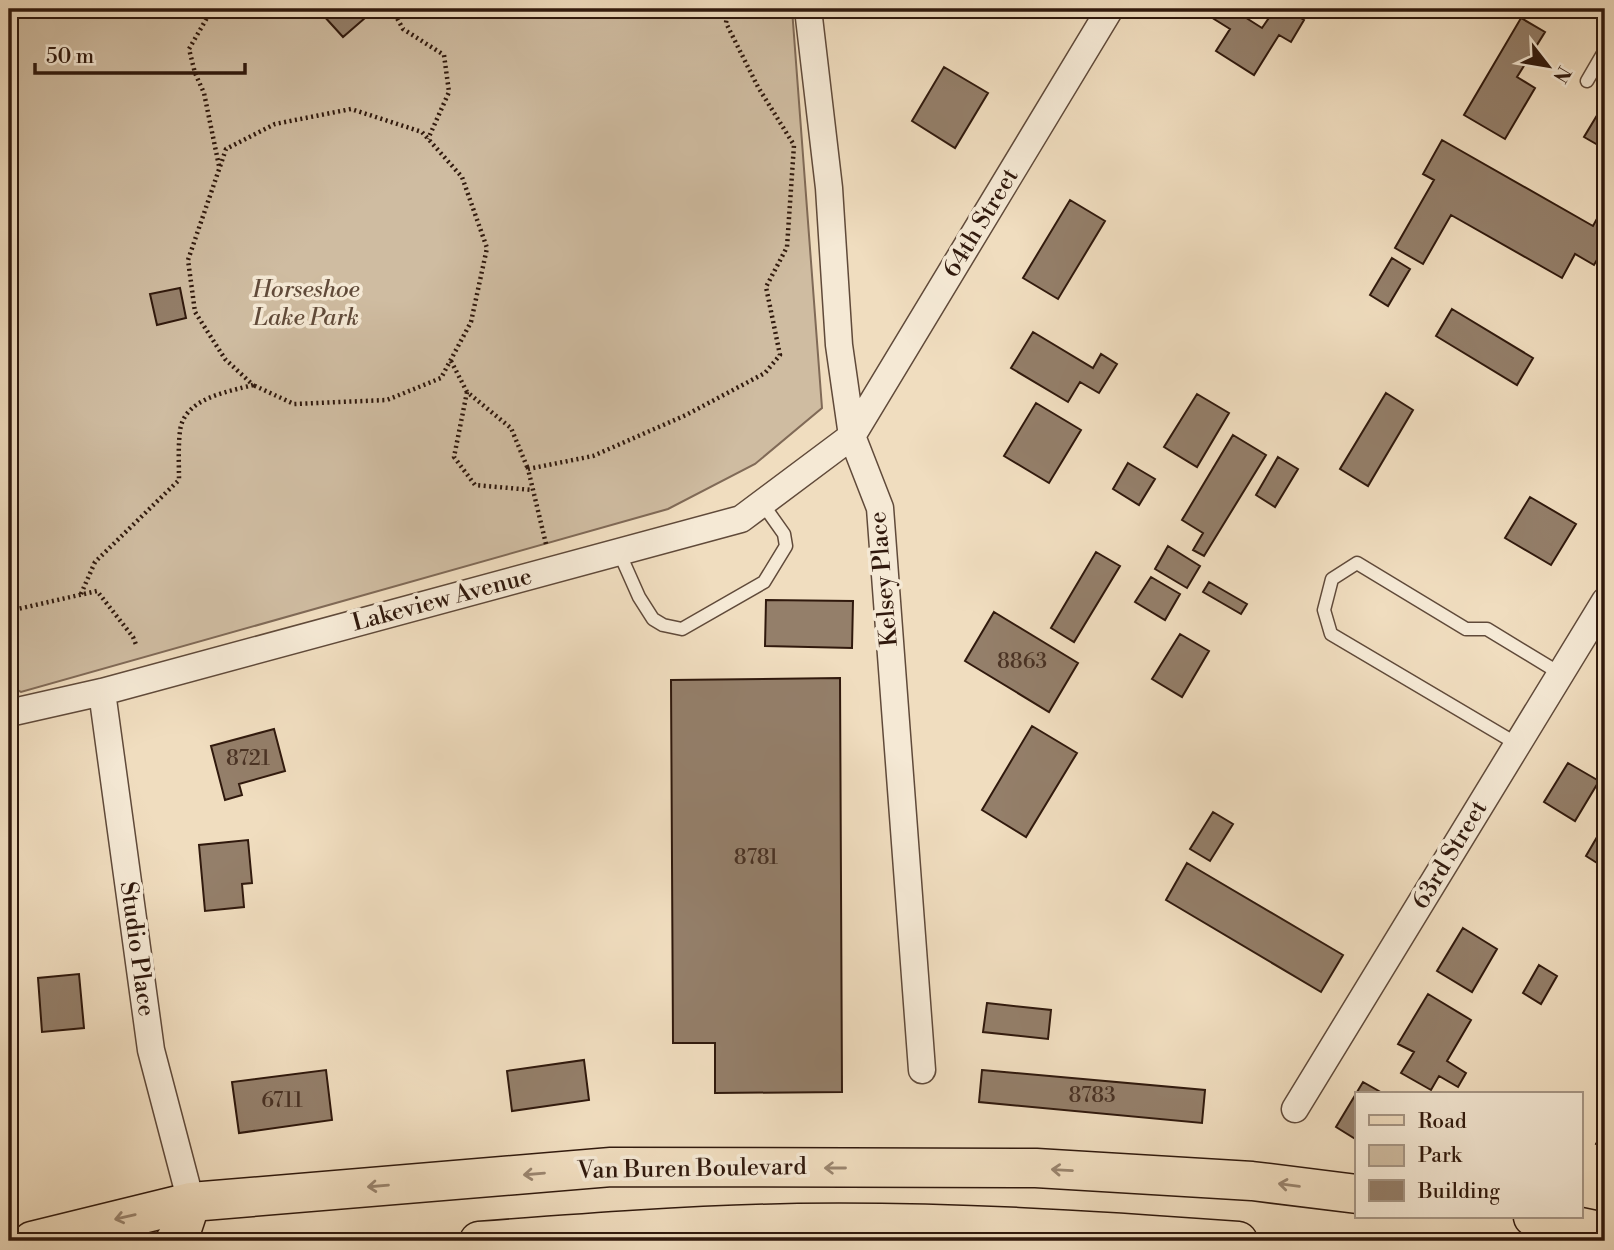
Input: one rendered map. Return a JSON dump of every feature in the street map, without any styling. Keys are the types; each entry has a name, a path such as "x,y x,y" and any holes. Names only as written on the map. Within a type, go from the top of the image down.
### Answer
{"main road":[{"name":"Van Buren Boulevard","path":"32,1241 191,1202 611,1167 1036,1168 1252,1181 1355,1194"},
{"path":"175,1241 180,1235 191,1202"},
{"path":"1538,1218 1605,1232"},
{"path":"479,1241 610,1231 798,1223 1021,1227 1238,1241"}],"street":[{"name":"Kelsey Place","path":"808,9 830,188 839,345 852,436 880,508 922,1070"},
{"name":"64th Street","path":"852,436 1110,9"},
{"name":"Lakeview Avenue","path":"9,713 103,692 741,519 852,436"},
{"name":"63rd Street","path":"1295,1109 1605,601"},
{"name":"Studio Place","path":"103,692 151,1050 191,1202"}],"lane":[{"path":"1587,81 1605,50"},
{"path":"619,552 639,597 653,620 682,629 764,582 775,566 786,546 784,534 762,503"},
{"path":"1517,744 1331,634 1324,610 1332,579 1357,563 1466,629 1487,629 1561,674"}],"path":[{"path":"212,9 189,49 204,93 219,168"},
{"path":"392,9 403,29 444,55 449,92 428,139"},
{"path":"527,469 593,456 674,420 765,373 780,355 766,287 787,247 794,145 758,88 726,23 728,9"},
{"path":"351,109 422,132 462,177 487,248 471,322 441,378 387,400 294,404 253,385 225,359 195,312 188,260 219,168 226,149 275,124 351,109"},
{"path":"451,361 467,392 511,428 527,469 546,544"},
{"path":"81,594 95,562 179,480 180,428 190,408 219,394 253,385"},
{"path":"467,392 454,457 475,485 533,490"},
{"path":"9,611 97,591 138,647"}],"green space":[{"name":"Horseshoe Lake Park","path":"9,9 792,9 822,408 755,464 668,509 21,692 9,686"}],"building":[{"path":"330,9 356,9 365,18 343,37 323,15"},
{"path":"1198,9 1243,9 1240,14 1262,28 1275,9 1286,9 1304,20 1291,42 1279,35 1254,75 1216,51 1230,29"},
{"path":"1521,18 1545,32 1517,77 1535,88 1505,139 1464,115"},
{"path":"944,67 988,93 955,148 912,121"},
{"path":"1605,102 1605,149 1584,137"},
{"path":"1442,140 1593,226 1605,204 1605,246 1594,265 1575,254 1562,278 1451,215 1423,264 1395,248 1434,180 1423,174"},
{"path":"1070,200 1105,221 1058,299 1023,278"},
{"path":"1392,258 1410,269 1388,306 1370,295"},
{"path":"180,288 186,318 157,325 150,294"},
{"path":"1452,309 1533,358 1517,385 1436,336"},
{"path":"1033,332 1093,368 1101,354 1117,364 1099,393 1080,382 1068,402 1011,368"},
{"path":"1386,393 1413,410 1368,486 1340,469"},
{"path":"1197,394 1229,413 1197,467 1164,447"},
{"path":"1036,403 1081,430 1049,483 1004,456"},
{"path":"1233,435 1266,455 1204,556 1193,550 1203,533 1182,520"},
{"path":"1278,457 1298,469 1275,507 1256,495"},
{"path":"1128,463 1155,479 1139,505 1113,489"},
{"path":"1530,497 1576,524 1551,565 1505,538"},
{"path":"1168,546 1200,566 1187,588 1155,569"},
{"path":"1096,552 1120,566 1074,642 1051,628"},
{"path":"1151,577 1180,594 1165,620 1135,602"},
{"path":"1209,582 1247,604 1241,614 1203,592"},
{"path":"766,600 853,601 852,648 765,646"},
{"path":"994,612 1078,663 1049,712 965,661"},
{"path":"1180,634 1209,651 1182,697 1152,679"},
{"path":"840,678 842,1092 715,1093 715,1043 673,1043 671,680"},
{"path":"1032,726 1077,753 1026,837 982,810"},
{"path":"274,729 285,771 239,784 242,795 225,800 211,746"},
{"path":"1568,763 1599,781 1575,821 1544,802"},
{"path":"1213,812 1233,824 1210,861 1190,849"},
{"path":"1600,832 1605,835 1605,868 1586,856"},
{"path":"248,840 252,883 242,884 244,907 205,911 199,845"},
{"path":"1187,863 1343,955 1321,992 1166,900"},
{"path":"1463,928 1497,949 1472,992 1437,971"},
{"path":"1539,965 1557,976 1541,1004 1523,993"},
{"path":"79,974 84,1028 42,1032 38,978"},
{"path":"1428,994 1471,1020 1447,1061 1466,1073 1458,1087 1439,1076 1431,1090 1401,1073 1414,1052 1398,1044"},
{"path":"987,1003 1051,1010 1048,1039 983,1032"},
{"path":"584,1060 589,1100 512,1111 507,1071"},
{"path":"326,1070 332,1120 239,1133 232,1082"},
{"path":"982,1070 1205,1090 1202,1123 979,1102"},
{"path":"1363,1082 1380,1092 1357,1092"},
{"path":"1355,1095 1355,1139 1336,1127"},
{"path":"1605,1129 1605,1150 1596,1144"}]}
